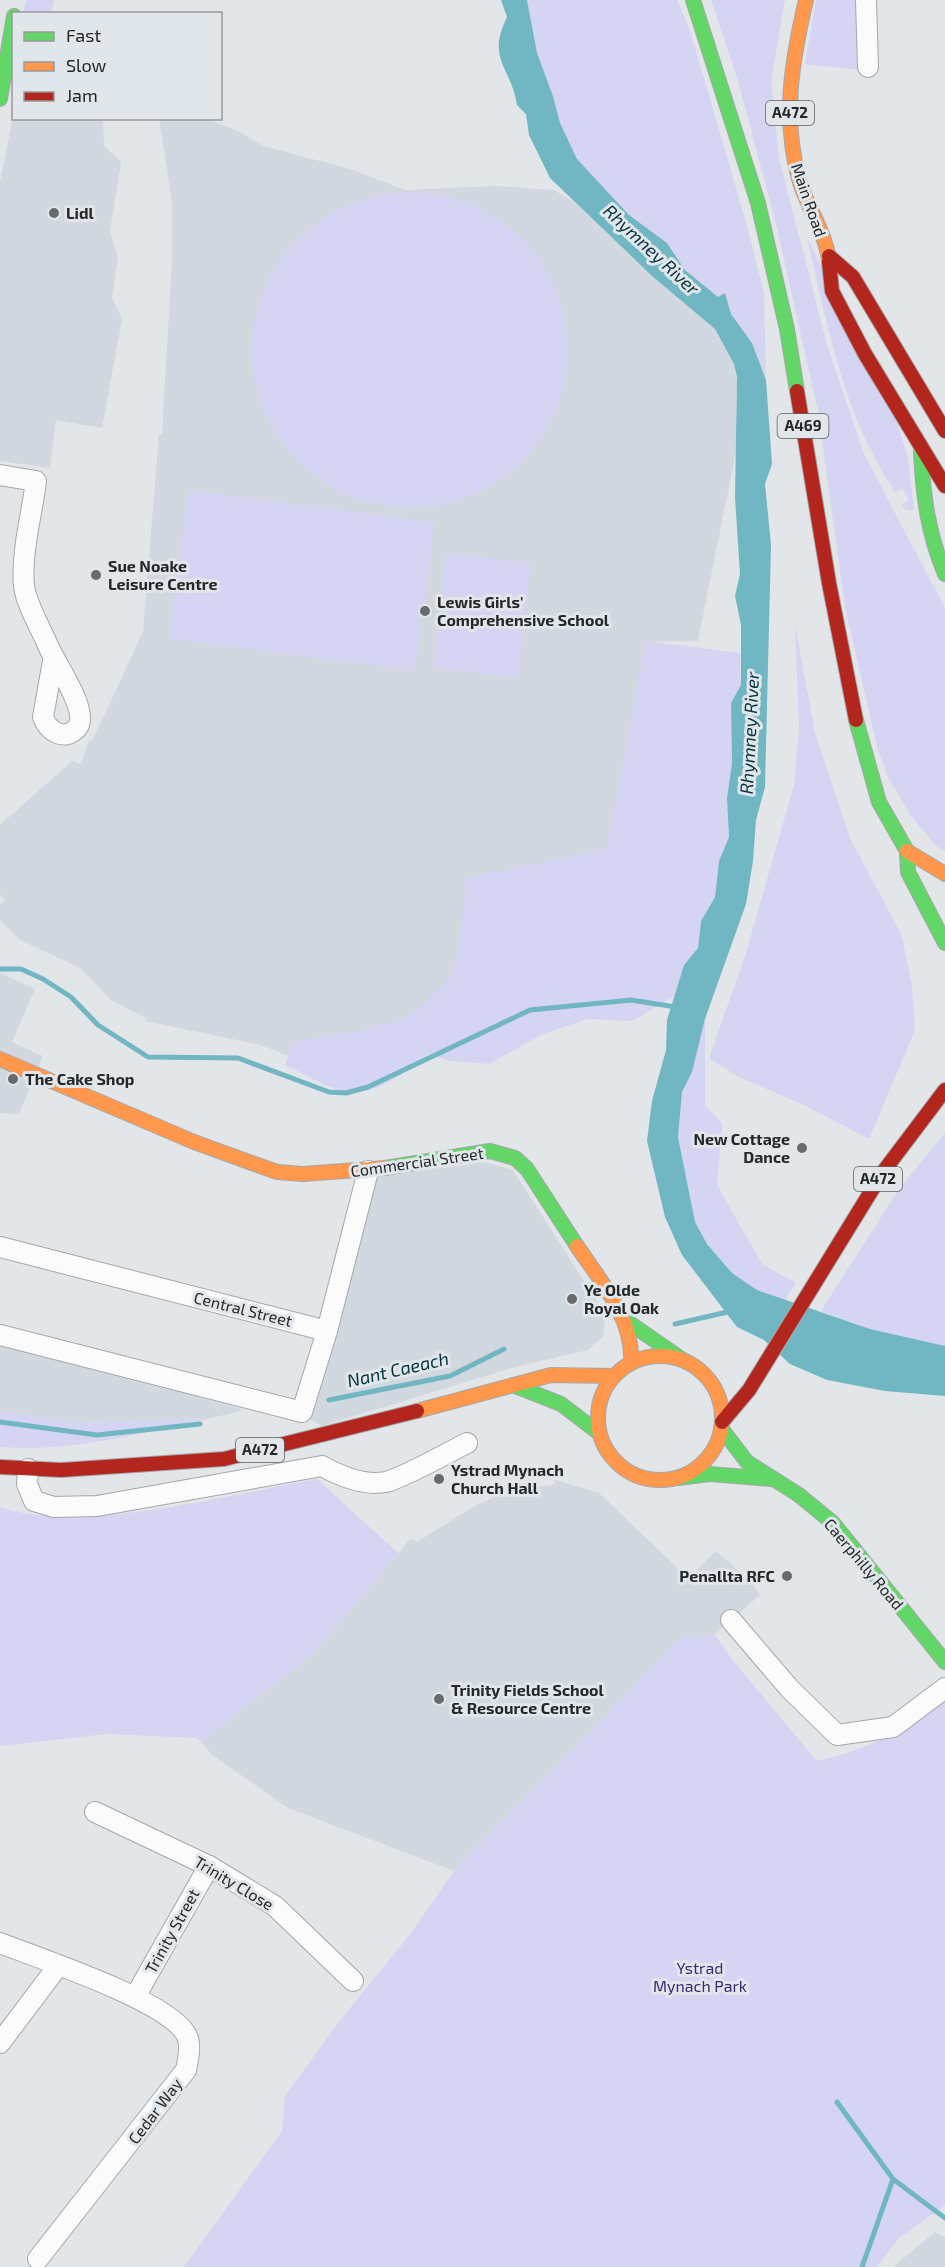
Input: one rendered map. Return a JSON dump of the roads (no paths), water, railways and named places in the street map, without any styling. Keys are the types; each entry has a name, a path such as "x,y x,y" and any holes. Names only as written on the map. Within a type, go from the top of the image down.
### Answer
{"main road":[{"name":"A469","path":"693,0 758,203 787,329 829,583 858,731 879,802 907,851 908,872 945,943"},
{"name":"Main Road","path":"806,0 791,66 790,109 793,151 799,180 829,256"},
{"path":"0,99 4,47 12,21"},
{"name":"A472","path":"829,256 853,277 945,431"},
{"name":"A472","path":"829,256 832,291 865,354 921,445 925,515 934,550 945,574"},
{"path":"921,445 945,486"},
{"name":"A469","path":"907,851 945,874"},
{"name":"Commercial Street","path":"0,1059 203,1146 268,1169 303,1174 368,1171 490,1151 515,1158 534,1179 625,1320 632,1350 631,1363"},
{"name":"A472","path":"722,1425 749,1390 770,1357 883,1172 945,1090"},
{"name":"Commercial Street","path":"625,1320 686,1362"},
{"path":"702,1372 717,1394 722,1425 716,1445 706,1459 694,1471 678,1478 658,1481 638,1477 621,1467 607,1451 600,1433 598,1412 603,1393 614,1376 631,1363 649,1357 668,1357 686,1362 702,1372 720,1375"},
{"path":"744,1371 770,1357"},
{"name":"A472","path":"0,1467 28,1469 224,1459 378,1422 550,1375 614,1376"},
{"path":"513,1385 561,1404 600,1433"},
{"name":"Caerphilly Road","path":"722,1425 737,1452 771,1479 799,1495 834,1523 945,1662"},
{"name":"Caerphilly Road","path":"678,1478 710,1474 771,1479"}],"street":[{"path":"866,0 868,67"},
{"path":"0,475 36,481 24,587 53,661"},
{"path":"0,1335 302,1412 327,1331 368,1171"},
{"name":"Central Street","path":"0,1247 327,1331"},
{"path":"28,1469 27,1484 34,1501 54,1507 97,1506 322,1466 338,1475 386,1482 467,1443"},
{"path":"730,1620 789,1688 837,1735 893,1727 945,1688"},
{"name":"Trinity Close","path":"95,1812 209,1866 275,1906 353,1982"},
{"name":"Trinity Street","path":"135,1997 209,1866"},
{"name":"Cedar Way","path":"0,1943 135,1997 177,2023 188,2036 189,2056 186,2070 38,2259"},
{"path":"0,2043 58,1966"}],"water":[{"name":"Rhymney River","path":"501,0 527,0 537,53 560,123 577,159 629,215 667,243 685,270 718,297 725,293 731,314 752,343 766,380 772,464 765,484 771,545 765,787 756,820 753,861 746,904 705,1019 692,1072 682,1092 678,1137 695,1222 707,1244 732,1273 757,1290 870,1329 945,1346 945,1396 885,1391 827,1380 790,1364 764,1340 737,1327 682,1255 665,1217 647,1141 652,1101 666,1050 667,1020 684,965 698,948 701,921 715,897 719,861 729,837 727,798 732,763 731,703 741,685 741,625 735,596 740,574 735,498 737,377 734,364 715,329 652,276 550,178 529,135 526,114 517,105 499,53 501,32 507,17"}],"waterway":[{"path":"0,969 21,969 43,979 71,997 98,1025 148,1057 238,1058 329,1092 346,1093 368,1087 530,1010 631,1000 676,1007"},
{"name":"Nant Caeach","path":"675,1324 732,1311"},
{"name":"Nant Caeach","path":"329,1400 450,1376 504,1349"},
{"name":"Nant Caeach","path":"0,1422 97,1435 200,1424"},
{"path":"837,2102 893,2179 945,2218"},
{"path":"862,2267 893,2179"}],"place":[{"name":"Lidl","path":"54,213"},
{"name":"Sue Noake Leisure Centre","path":"96,575"},
{"name":"Lewis Girls' Comprehensive School","path":"425,611"},
{"name":"The Cake Shop","path":"13,1079"},
{"name":"New Cottage Dance","path":"802,1148"},
{"name":"Ye Olde Royal Oak","path":"572,1299"},
{"name":"Ystrad Mynach Church Hall","path":"439,1479"},
{"name":"Penallta RFC","path":"787,1576"},
{"name":"Trinity Fields School & Resource Centre","path":"439,1699"}],"park label":[{"name":"Ystrad Mynach Park","path":"700,1977"}]}
